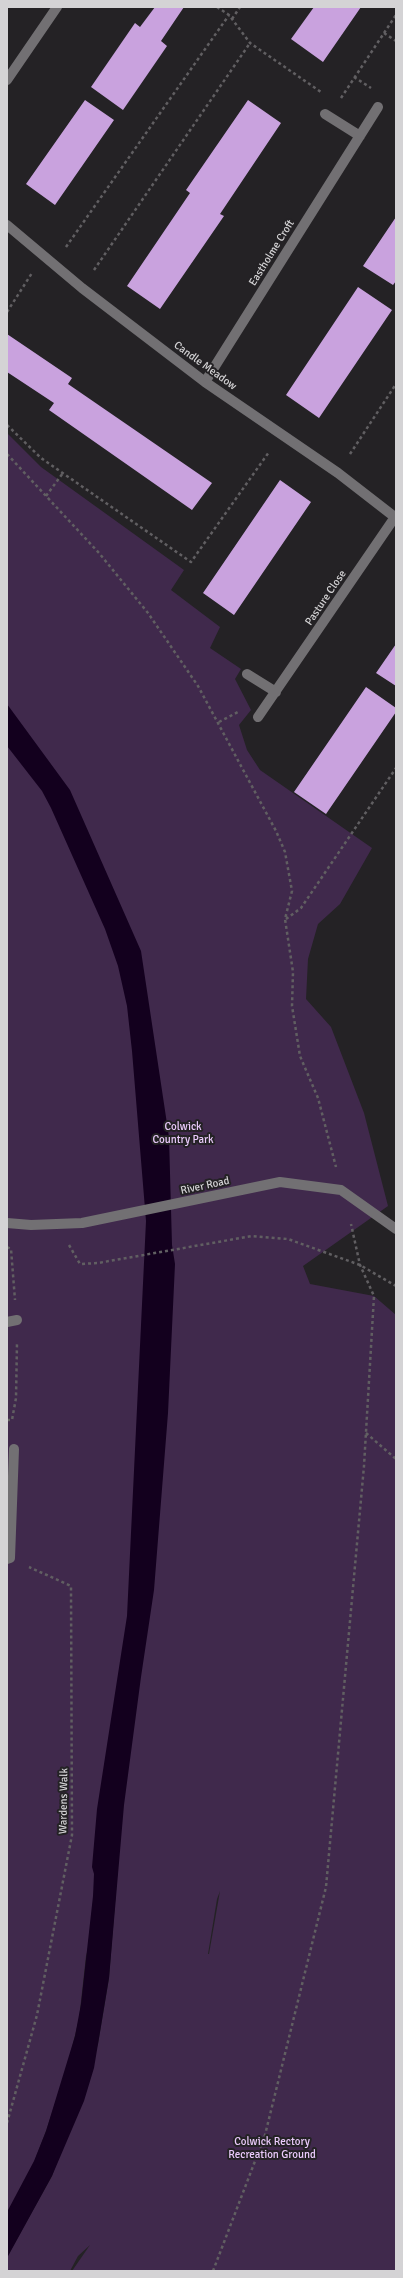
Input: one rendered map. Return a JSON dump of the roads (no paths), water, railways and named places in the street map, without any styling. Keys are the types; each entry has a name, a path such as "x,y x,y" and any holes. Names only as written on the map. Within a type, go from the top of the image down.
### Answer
{"street":[{"path":"7,80 57,7"},
{"name":"Eastholme Croft","path":"204,382 378,107"},
{"path":"325,114 360,136"},
{"name":"Candle Meadow","path":"7,225 82,288 204,382 338,473 396,517"},
{"name":"Pasture Close","path":"258,717 396,517"},
{"path":"247,674 276,692"},
{"name":"River Road","path":"7,1223 32,1225 82,1223 280,1182 341,1190 396,1229"},
{"path":"9,1558 14,1449"}],"park label":[{"name":"Colwick Country Park","path":"183,1133"},
{"name":"Colwick Rectory Recreation Ground","path":"272,2148"}]}
